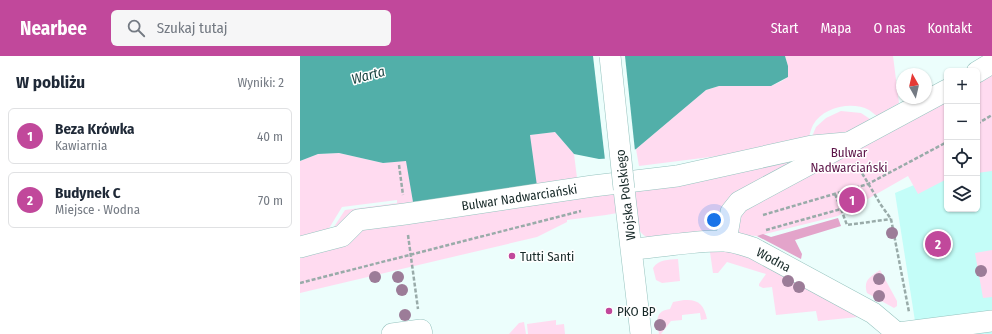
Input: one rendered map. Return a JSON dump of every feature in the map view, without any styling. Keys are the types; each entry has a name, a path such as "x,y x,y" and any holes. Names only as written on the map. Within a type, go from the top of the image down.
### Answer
{"street":[{"name":"Wojska Polskiego","path":"610,56 640,334"},
{"path":"980,70 992,63"},
{"name":"Bulwar Nadwarciański","path":"300,246 342,236 358,220 593,186 677,176 812,146 850,151 944,92"},
{"path":"727,233 731,212 739,202 850,151"},
{"name":"Wodna","path":"632,249 704,242 727,233 738,243 753,248 873,313 903,333"},
{"path":"903,333 992,321"},
{"path":"392,334 421,330 422,334"}],"path":[{"path":"980,122 992,115"},
{"path":"727,233 835,194 868,184 944,144"},
{"path":"850,151 880,205 891,218 911,319 903,333"},
{"path":"399,165 403,199"},
{"path":"835,194 847,225 891,218"},
{"path":"768,230 841,209"},
{"path":"300,283 411,256 582,211"},
{"path":"408,230 416,288"}],"shaded area":[{"path":"992,145 992,334 917,334 895,193 944,172 944,212 980,212 980,151"},
{"path":"838,218 841,226 795,240 802,254 801,259 757,236 763,234 771,237"}],"green space":[{"path":"785,56 893,56 896,80 896,104 897,104 877,116 862,107 838,107 824,114 818,119 813,125 809,137 726,155 639,166 636,149 706,90 719,86 771,86 788,77 788,66"},
{"path":"988,56 992,56 992,171 980,173 980,68 968,68"},
{"name":"Bulwar Nadwarciański","path":"944,83 944,181 918,194 908,176 838,216 757,236 712,233 650,239 642,233 638,227 634,210 567,220 567,222 537,237 300,293 300,241 330,233 345,210 397,203 397,200 342,207 328,230 300,236 300,161 318,154 339,153 383,163 407,160 413,202 529,135 555,132 574,154 577,178 724,160 811,139 816,127 826,118 841,111 861,113 873,121 904,104 932,104 932,89"},
{"path":"726,250 757,261 852,311 858,317 818,321 816,311 776,315 772,287 763,288 759,286 766,274 727,262 718,273 713,273 710,252"},
{"path":"992,250 992,297 983,298 975,253"},
{"path":"678,259 680,281 662,283 656,280 653,268 655,265 664,260"},
{"path":"880,270 897,301 897,306 894,308 867,293 866,285 868,279"},
{"path":"684,300 694,301 700,304 707,319 701,320 700,313 682,315 682,320 671,321 661,334 659,334 657,321 661,312 670,309 673,302"},
{"path":"556,320 556,325 564,324 565,334 528,334 527,324"},
{"path":"524,322 526,334 509,334 519,323"}],"water":[{"name":"Warta","path":"300,56 785,56 788,66 788,77 771,86 719,86 706,90 636,149 616,158 599,159 574,154 555,132 530,135 537,186 413,202 406,161 383,163 339,153 318,154 300,161"}],"pier":[{"path":"593,56 625,56 635,151 616,160 605,160"}],"place":[{"name":"Beza Krówka","path":"852,200"},
{"name":"Budynek C","path":"938,244"},
{"name":"Tutti Santi","path":"512,256"},
{"name":"PKO BP","path":"609,311"}]}
